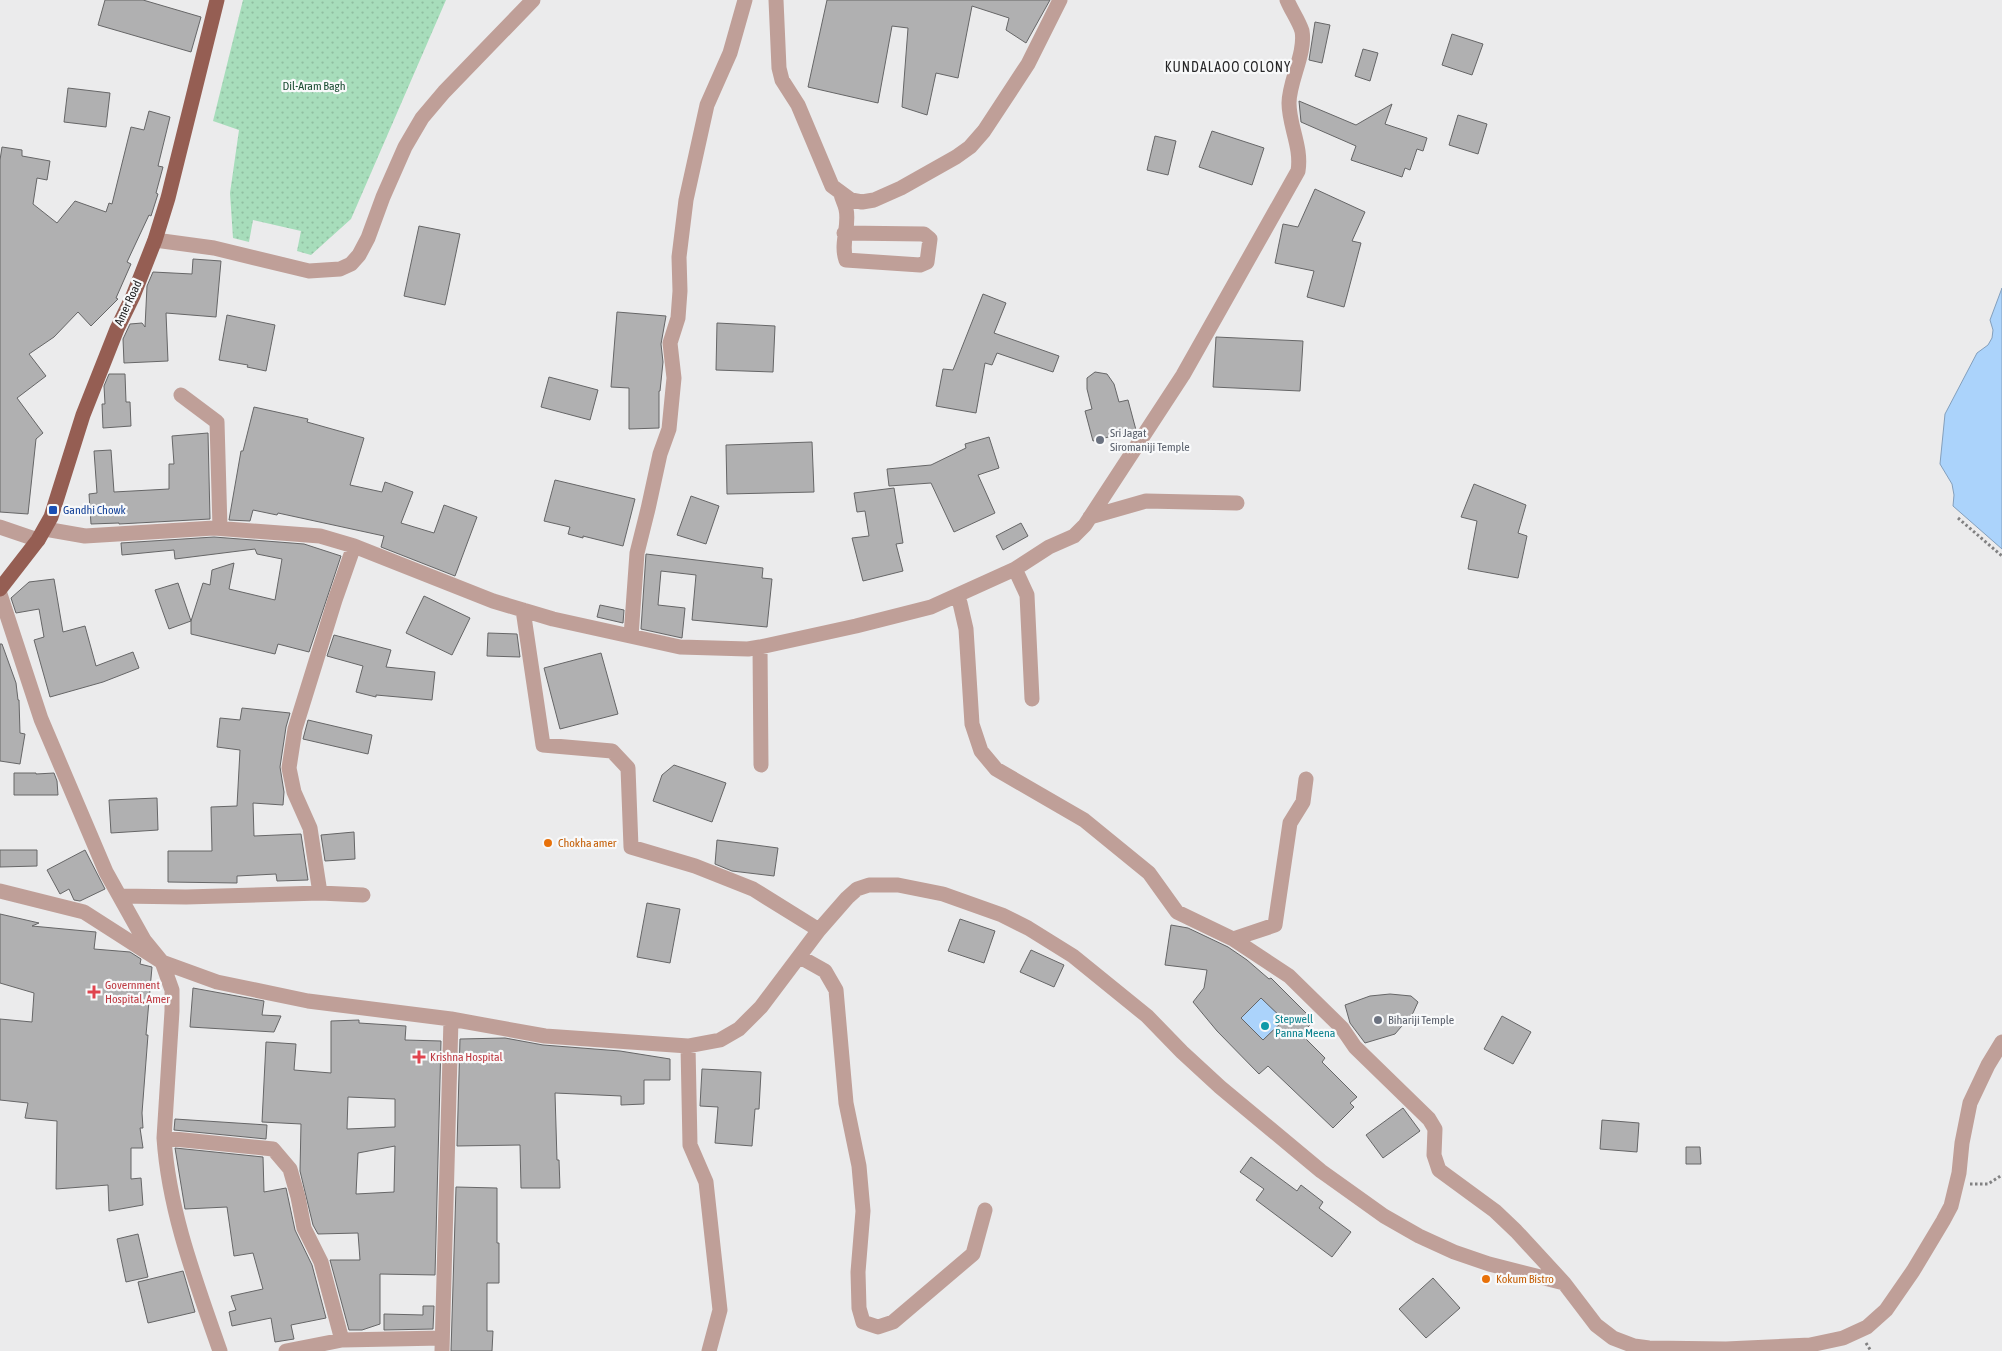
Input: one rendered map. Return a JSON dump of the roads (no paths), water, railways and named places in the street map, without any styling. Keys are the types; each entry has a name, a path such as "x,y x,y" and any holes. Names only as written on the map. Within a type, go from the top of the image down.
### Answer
{"main road":[{"name":"Amer Road","path":"0,589 41,534 51,517 83,415 116,329 133,296 155,240 168,198 218,0"}],"street":[{"path":"155,240 214,248 309,271 340,269 351,264 359,255 368,238 383,197 405,147 422,118 444,92 533,0"},
{"path":"631,636 637,553 660,454 669,430 674,378 670,343 678,318 680,291 679,257 686,200 707,105 730,53 745,0"},
{"path":"776,0 779,68 782,80 798,105 828,180 841,194 851,200 862,202 874,200 907,185 970,147 984,131 1028,64 1060,0"},
{"path":"0,527 41,534 85,536 220,528 320,536 354,546 493,601 553,619 680,647 760,647 931,607 1014,569 1049,546 1074,536 1090,517 1183,375 1298,171 1300,161 1290,115 1289,101 1302,41 1302,30 1286,0"},
{"path":"841,194 847,210 844,233 843,252 846,260 920,265 927,262 929,256 930,239 924,234 844,233"},
{"path":"181,395 217,422 220,528"},
{"path":"1090,517 1146,501 1237,503"},
{"path":"320,893 310,828 294,792 289,768 295,729 335,600 354,546"},
{"path":"1014,569 1027,595 1032,699"},
{"path":"0,594 41,719 106,872 144,940 162,962 172,990 164,1138 172,1200 194,1279 220,1351"},
{"path":"957,596 966,629 972,724 981,751 996,769 1084,820 1149,873 1177,912 1233,938 1289,976 1342,1028 1355,1047 1423,1111 1435,1129 1434,1155 1439,1170 1495,1211 1564,1283 1596,1325 1623,1343 1634,1346 1726,1349 1810,1345 1843,1338 1859,1332 1873,1323 1899,1294 1951,1206 1957,1182 1965,1122 1970,1103 1984,1072 2002,1042"},
{"path":"523,610 543,746 612,750 628,768 631,847 695,866 753,889 819,930"},
{"path":"760,647 761,765"},
{"path":"1233,938 1275,925 1290,823 1303,802 1306,779"},
{"path":"0,891 84,912 162,962 217,982 308,1001 451,1019 544,1036 688,1046 720,1040 739,1029 761,1007 819,930 847,898 858,889 869,885 882,884 911,887 943,894 1002,915 1054,943 1095,972 1147,1016 1182,1052 1220,1086 1321,1171 1384,1216 1419,1236 1454,1252 1489,1264 1564,1283"},
{"path":"120,896 186,897 320,893 363,895"},
{"path":"800,957 825,971 836,990 846,1103 859,1166 863,1210 858,1272 858,1308 862,1322 878,1327 893,1322 973,1254 985,1210"},
{"path":"286,1351 342,1340 442,1344 451,1019"},
{"path":"688,1046 690,1146 706,1182 720,1310 709,1351"},
{"path":"164,1138 273,1149 290,1170 304,1228 321,1262 342,1340"}],"water":[{"path":"2002,288 2002,549 1953,506 1952,484 1940,464 1945,414 1977,353 1988,345 1992,338 1993,330 1990,320"},
{"path":"1261,998 1284,1020 1263,1040 1241,1018"}],"place":[{"name":"Sri Jagat Siromaniji Temple","path":"1100,440"},
{"name":"Gandhi Chowk","path":"53,510"},
{"name":"Chokha amer","path":"548,843"},
{"name":"Government Hospital, Amer","path":"94,992"},
{"name":"Bihariji Temple","path":"1378,1020"},
{"name":"Stepwell Panna Meena","path":"1265,1026"},
{"name":"Krishna Hospital","path":"419,1057"},
{"name":"Kokum Bistro","path":"1486,1279"}],"district":[{"name":"KUNDALAOO COLONY","path":"1228,67"}],"park label":[{"name":"Dil-Aram Bagh","path":"314,86"}]}
